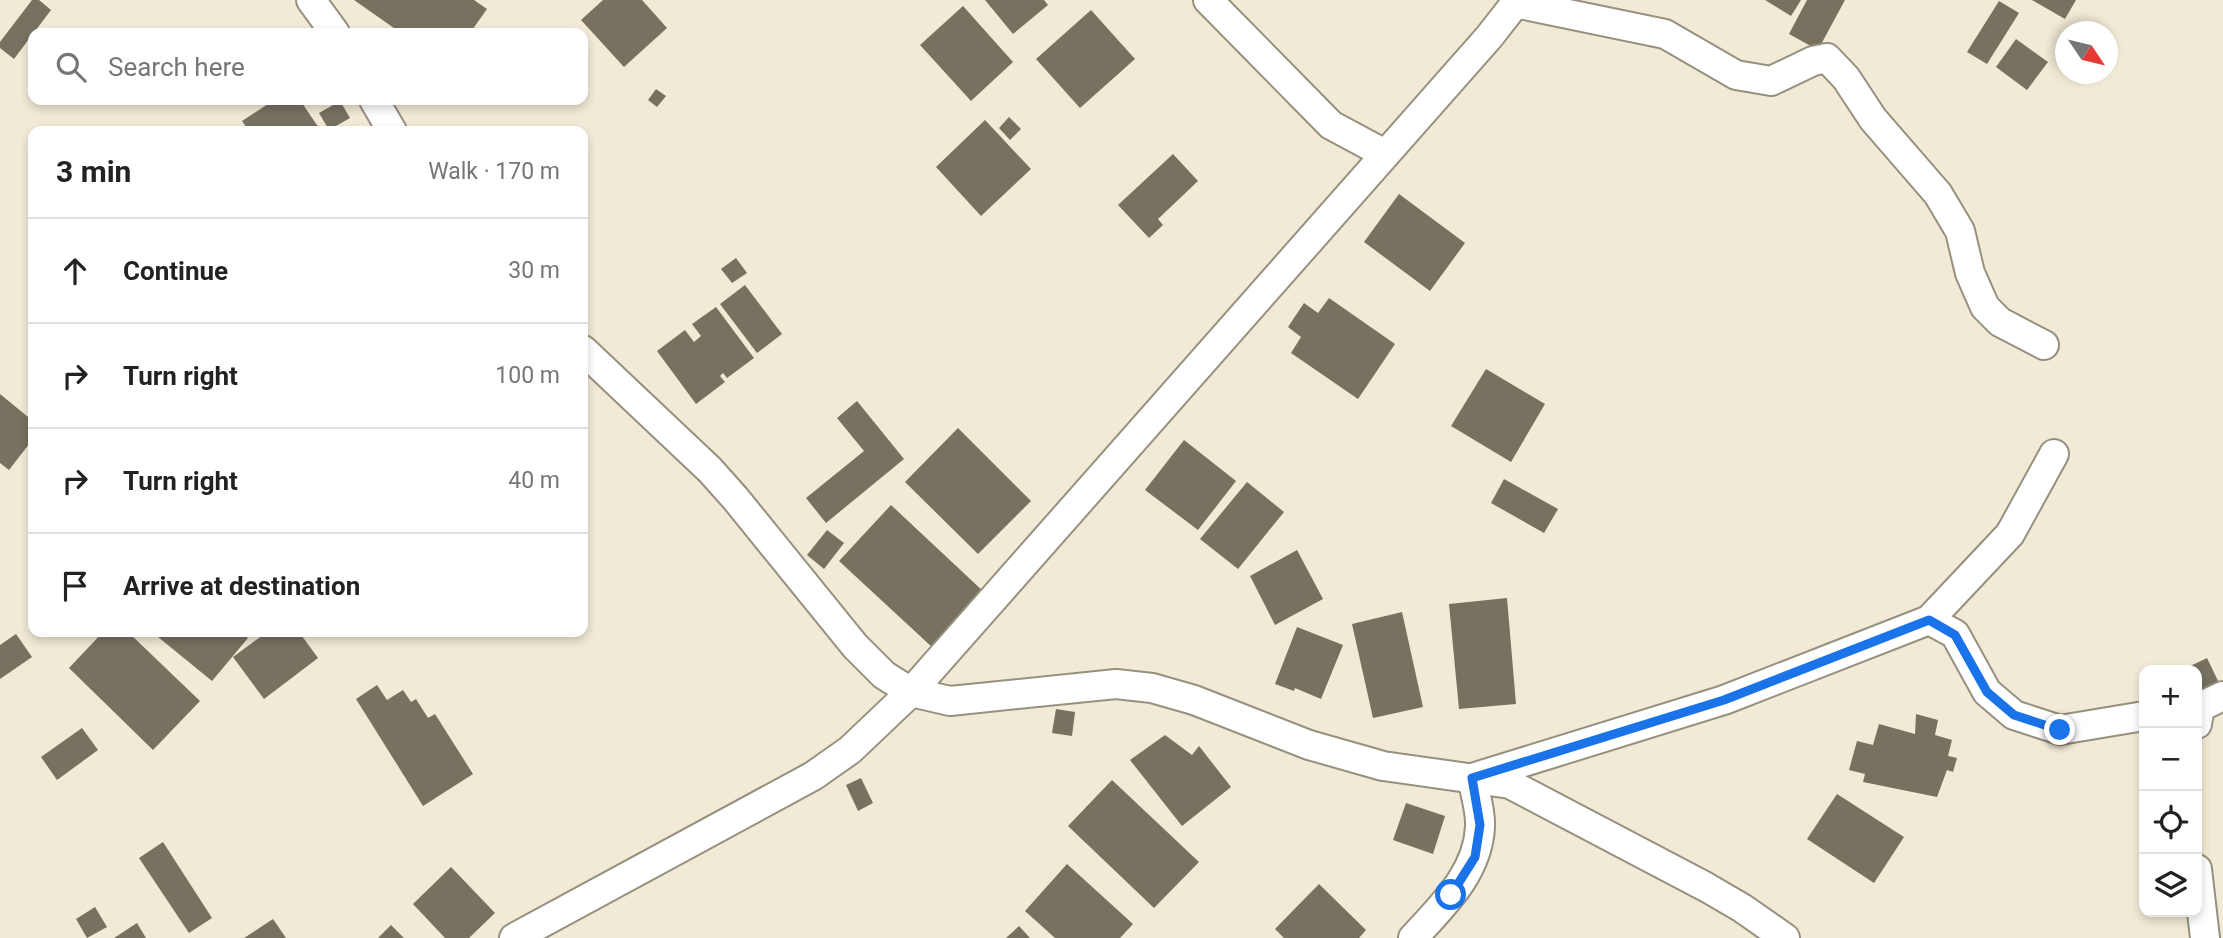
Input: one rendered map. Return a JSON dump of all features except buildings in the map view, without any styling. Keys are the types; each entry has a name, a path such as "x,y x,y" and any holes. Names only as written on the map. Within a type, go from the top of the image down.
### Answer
{"street":[{"path":"311,0 331,28"},
{"path":"1208,0 1331,125 1385,154"},
{"path":"514,938 813,776 850,750 911,692 1517,2 1665,34 1736,75 1770,81 1813,61 1827,58 1846,78 1873,119 1938,194 1961,231 1969,273 1985,307 2000,322 2044,345"},
{"path":"377,105 390,126"},
{"path":"588,355 710,470 855,646 884,675 911,692 950,701 1116,684 1152,688 1194,700 1296,741 1383,766 1510,784 1530,792 1706,887 1785,938"},
{"path":"1472,778 1724,700 1929,620 2010,534 2054,454"},
{"path":"1929,620 1955,635 1987,692 2014,715 2060,730 2139,717"},
{"path":"1413,938 1451,895 1475,857 1480,825 1472,778"},
{"path":"2202,912 2205,938"}],"route":[{"path":"1451,895 1475,857 1480,825 1472,778 1724,700 1929,620 1955,635 1964,646 1987,692 2014,715 2060,730"}]}
